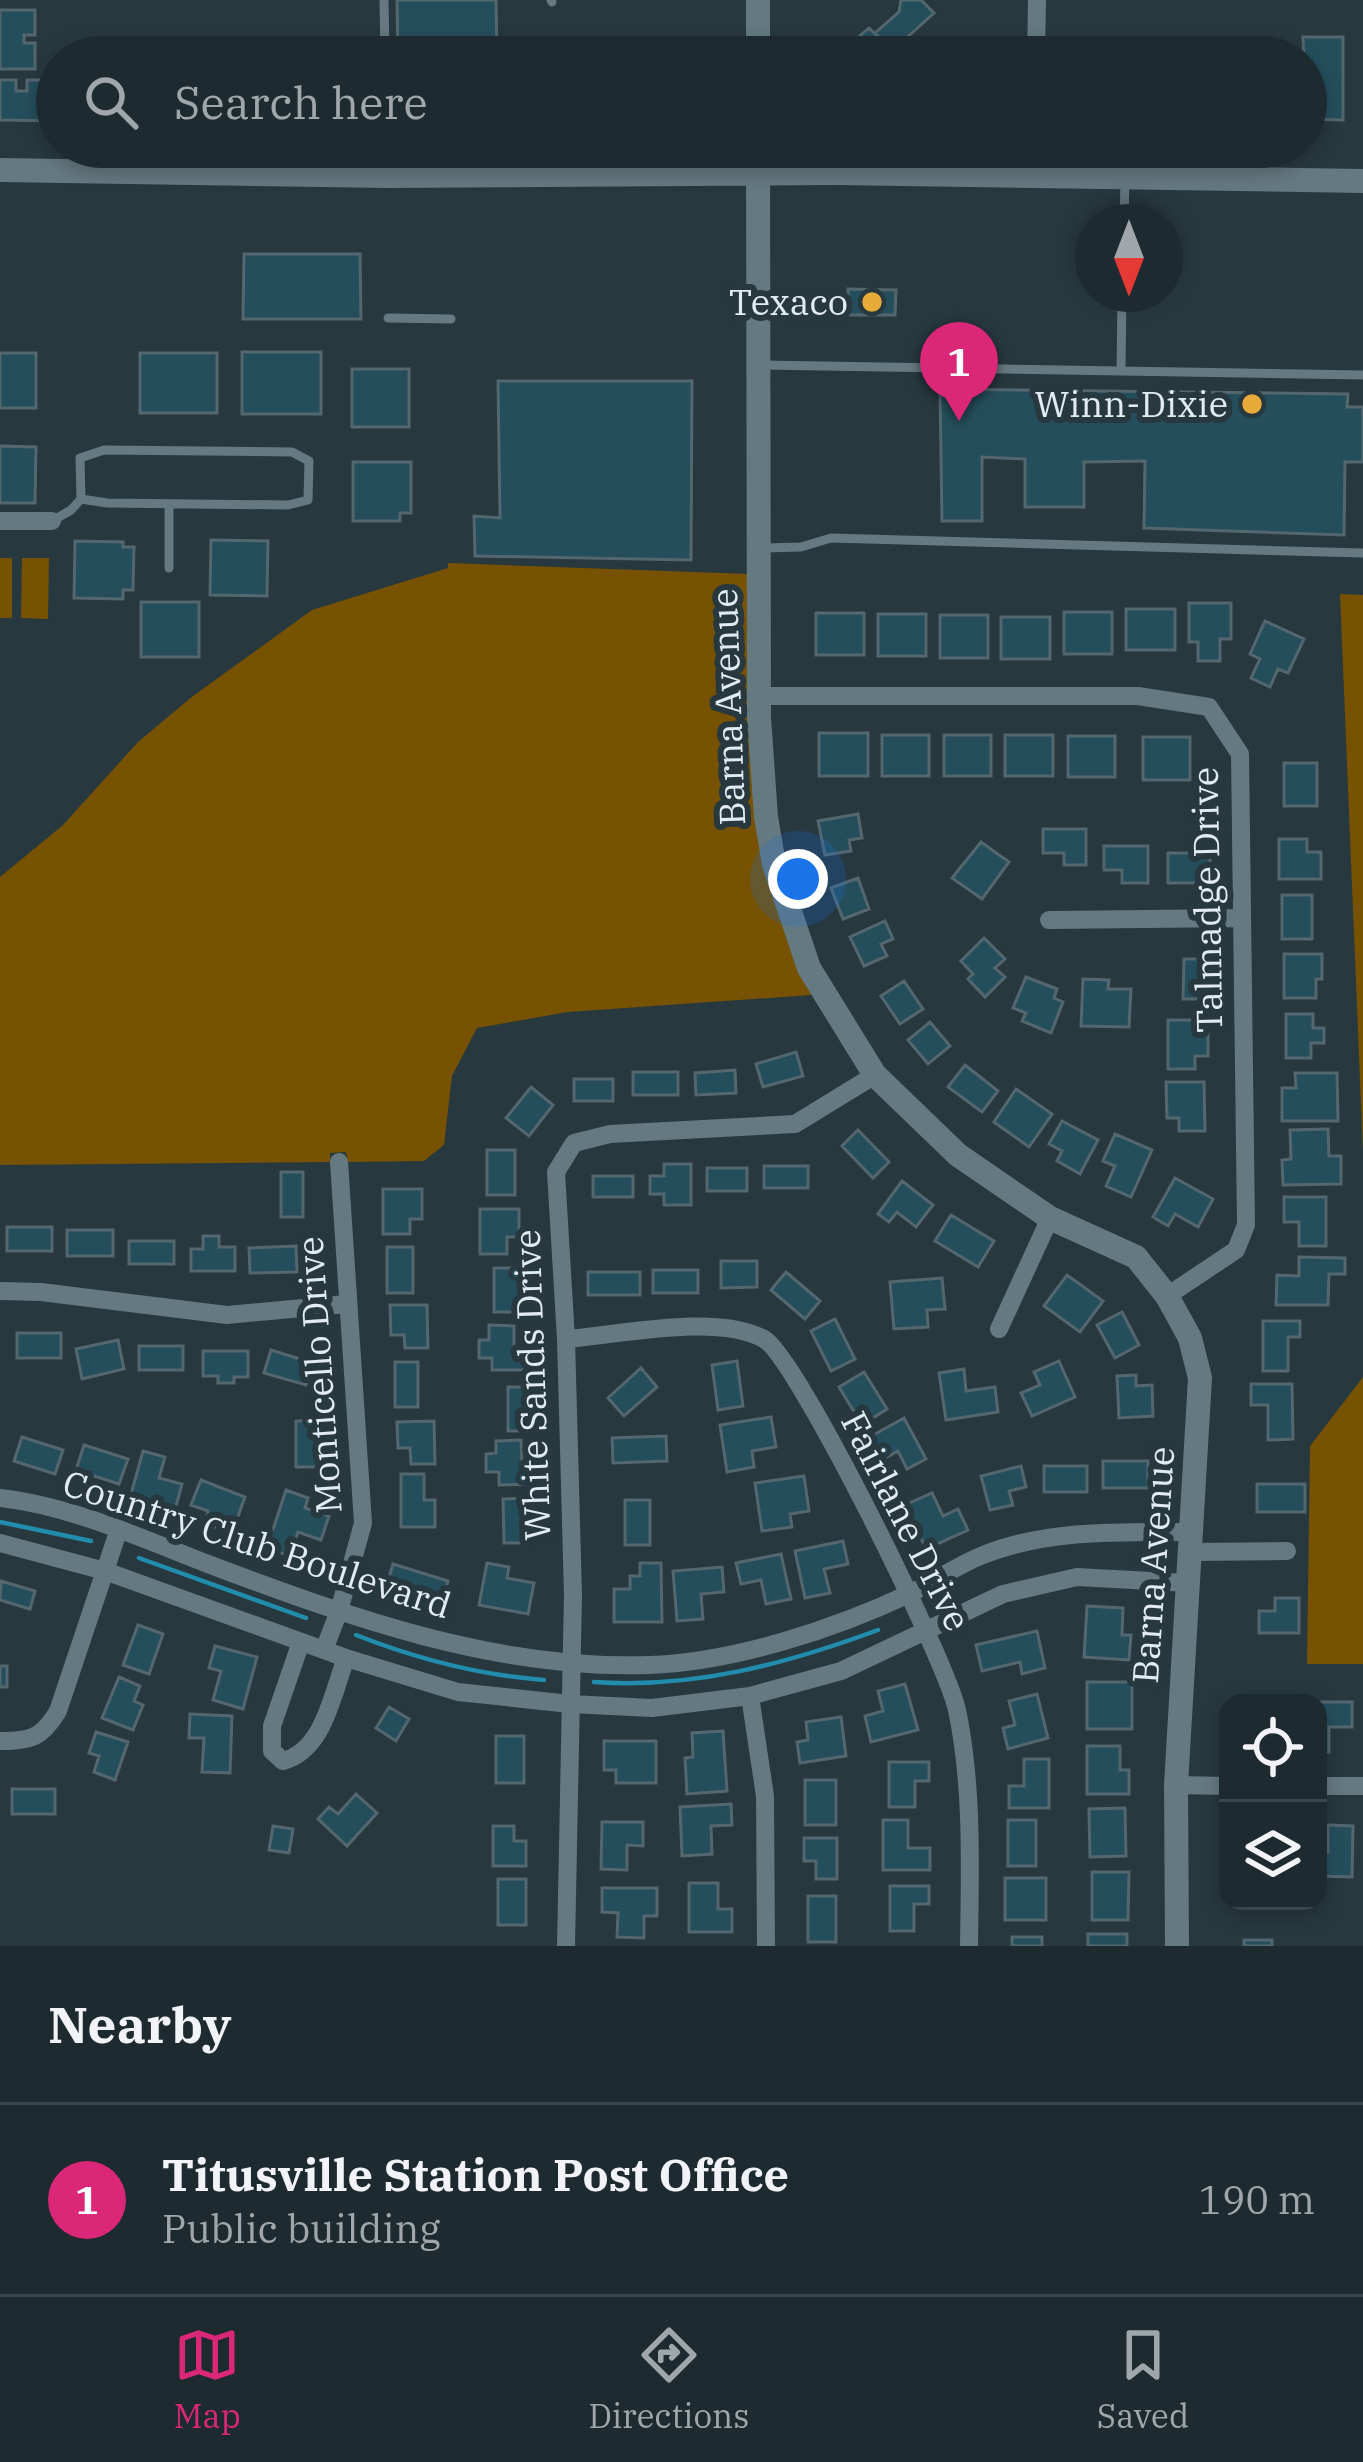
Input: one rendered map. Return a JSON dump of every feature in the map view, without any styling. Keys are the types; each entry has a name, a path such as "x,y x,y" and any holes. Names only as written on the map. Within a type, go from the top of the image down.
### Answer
{"street":[{"path":"758,0 758,36"},
{"path":"1036,36 1037,0"},
{"path":"0,170 386,176 572,168"},
{"name":"Barna Avenue","path":"758,168 760,696 766,817 774,864 809,968 875,1075 958,1155 1051,1218 1136,1257 1168,1296 1190,1338 1200,1378 1176,1785 1177,1946"},
{"path":"896,168 1034,176 1363,181"},
{"path":"1034,168 1034,176"},
{"path":"0,520 52,520"},
{"name":"Talmadge Drive","path":"760,696 1138,696 1209,707 1240,754 1246,1225 1235,1250 1168,1296"},
{"path":"1049,920 1241,918"},
{"name":"White Sands Drive","path":"566,1946 571,1663 566,1339 556,1172 574,1143 610,1134 795,1124 875,1075"},
{"name":"Monticello Drive","path":"324,1650 363,1523 339,1162"},
{"path":"998,1329 1051,1218"},
{"path":"0,1291 227,1315 346,1304"},
{"name":"Fairlane Drive","path":"566,1339 717,1326 767,1340 800,1387 910,1594 956,1706 967,1777 969,1946"},
{"name":"Country Club Boulevard","path":"0,1498 119,1529 339,1612 469,1648 571,1663 652,1665 740,1651 825,1628 910,1594 985,1554 1065,1535 1287,1551"},
{"path":"0,1741 26,1741 44,1734 58,1711 119,1529"},
{"name":"Country Club Boulevard","path":"0,1543 105,1571 200,1609 458,1692 652,1708 750,1696 841,1671 1003,1594 1077,1577 1188,1583"},
{"path":"301,1642 272,1726 272,1751 283,1761 299,1757 316,1739 346,1658"},
{"path":"750,1696 765,1796 766,1946"},
{"path":"1176,1785 1219,1786"},
{"path":"1327,1786 1363,1786"}],"lane":[{"path":"384,0 385,36"},
{"path":"1124,204 1125,178"},
{"path":"1121,371 1122,312"},
{"path":"388,318 451,319"},
{"path":"757,364 1363,375"},
{"path":"52,520 81,499 80,458 104,450 292,452 309,461 308,500 288,506 81,499"},
{"path":"169,504 169,568"},
{"path":"759,548 801,547 849,538 1363,553"}],"shaded area":[{"path":"0,558 12,558 12,618 0,618"},
{"path":"22,558 49,558 48,619 21,618"},
{"path":"448,563 750,574 751,696 812,995 568,1012 477,1028 452,1076 444,1145 424,1161 348,1162 346,1152 330,1153 330,1162 0,1165 0,877 63,825 138,742 312,610 448,568"},
{"path":"1340,594 1363,595 1363,1153"},
{"path":"1363,1377 1363,1664 1307,1664 1310,1446"}],"building":[{"path":"397,0 496,0 497,36 398,36"},
{"path":"901,0 921,0 934,13 909,36 878,36 875,33 899,12"},
{"path":"0,10 35,10 35,35 24,35 24,43 35,43 35,69 0,69"},
{"path":"1327,37 1343,37 1343,120 1327,120"},
{"path":"0,80 16,80 16,91 27,91 27,80 36,80 36,121 0,120"},
{"path":"244,254 360,254 361,319 243,319"},
{"name":"Texaco","path":"848,289 896,290 895,315 848,315"},
{"path":"242,352 321,352 321,414 242,414"},
{"path":"0,353 36,353 36,408 0,408"},
{"path":"140,353 217,353 217,413 140,413"},
{"path":"352,369 409,369 409,427 352,427"},
{"path":"498,381 692,381 691,560 475,556 474,516 500,518"},
{"path":"940,389 1348,394 1347,407 1363,407 1363,462 1345,462 1344,535 1144,528 1145,461 1084,462 1084,507 1025,507 1025,459 982,457 982,521 942,521"},
{"path":"0,446 36,447 35,503 0,503"},
{"path":"353,462 411,462 411,513 400,513 400,521 353,521"},
{"path":"211,540 268,541 267,596 210,595"},
{"path":"75,541 123,542 123,547 134,547 133,590 123,590 123,599 74,598"},
{"path":"141,602 199,602 199,657 141,657"},
{"path":"1189,603 1231,603 1231,639 1220,639 1220,661 1198,661 1198,642 1189,642"},
{"path":"1126,609 1175,609 1175,650 1126,650"},
{"path":"1064,612 1112,612 1112,654 1064,654"},
{"path":"816,613 864,613 864,655 816,655"},
{"path":"878,614 926,614 926,656 878,656"},
{"path":"940,615 988,615 988,658 940,658"},
{"path":"1001,617 1050,617 1050,659 1001,659"},
{"path":"1265,621 1304,639 1288,673 1278,669 1270,687 1251,678 1260,659 1250,654"},
{"path":"819,733 868,733 868,776 819,776"},
{"path":"882,735 929,735 929,776 882,776"},
{"path":"944,735 991,735 991,776 944,776"},
{"path":"1005,735 1053,735 1053,776 1005,776"},
{"path":"1068,736 1115,736 1115,777 1068,777"},
{"path":"1143,737 1190,737 1190,780 1143,780"},
{"path":"1284,763 1317,763 1317,806 1284,806"},
{"path":"858,814 862,838 849,840 851,851 825,855 818,821"},
{"path":"1043,829 1086,829 1086,865 1064,865 1064,853 1043,853"},
{"path":"1279,839 1307,839 1307,852 1321,852 1321,879 1279,879"},
{"path":"981,842 1009,862 982,899 952,878"},
{"path":"1104,846 1148,846 1148,883 1122,883 1122,870 1104,870"},
{"path":"1168,853 1210,853 1210,883 1168,883"},
{"path":"858,878 869,909 843,919 831,888"},
{"path":"1282,895 1312,895 1312,939 1282,939"},
{"path":"885,921 893,939 881,944 887,956 864,966 850,937"},
{"path":"984,938 1005,959 995,968 1005,977 985,997 968,979 973,974 961,961"},
{"path":"1284,954 1322,954 1316,998 1284,998"},
{"path":"1184,959 1205,959 1205,999 1183,999"},
{"path":"1026,977 1057,989 1054,998 1063,1002 1051,1033 1022,1021 1026,1013 1013,1008"},
{"path":"1083,979 1109,980 1108,989 1131,989 1129,1027 1081,1026"},
{"path":"904,981 923,1009 900,1024 881,996"},
{"path":"1286,1014 1313,1014 1313,1028 1324,1028 1324,1043 1311,1043 1311,1058 1286,1058"},
{"path":"1168,1020 1195,1020 1195,1033 1208,1033 1208,1056 1195,1056 1195,1069 1168,1069"},
{"path":"930,1022 950,1046 928,1064 908,1040"},
{"path":"796,1052 803,1076 763,1087 756,1064"},
{"path":"965,1065 998,1091 982,1112 948,1087"},
{"path":"735,1070 736,1093 696,1095 695,1073"},
{"path":"633,1072 678,1072 678,1095 633,1095"},
{"path":"1295,1073 1337,1073 1338,1121 1282,1121 1282,1088 1296,1088"},
{"path":"574,1079 613,1079 613,1101 574,1101"},
{"path":"1166,1082 1204,1082 1205,1131 1179,1131 1179,1118 1167,1118"},
{"path":"531,1087 553,1105 529,1136 506,1118"},
{"path":"1016,1089 1052,1114 1029,1147 994,1122"},
{"path":"1062,1121 1098,1140 1080,1174 1057,1161 1062,1151 1049,1144"},
{"path":"1328,1129 1329,1156 1341,1156 1341,1184 1283,1185 1282,1160 1291,1159 1290,1130"},
{"path":"858,1130 889,1162 873,1178 842,1146"},
{"path":"1115,1134 1152,1150 1131,1197 1106,1186 1115,1166 1103,1161"},
{"path":"487,1150 515,1150 515,1195 487,1195"},
{"path":"664,1164 691,1164 691,1205 664,1205 664,1194 650,1194 650,1176 664,1176"},
{"path":"764,1166 808,1166 808,1188 764,1188"},
{"path":"707,1168 747,1168 747,1191 707,1191"},
{"path":"281,1172 303,1172 303,1217 281,1217"},
{"path":"593,1176 633,1176 633,1197 593,1197"},
{"path":"1175,1178 1213,1199 1198,1227 1175,1214 1168,1226 1153,1217"},
{"path":"902,1181 933,1205 916,1227 897,1212 889,1222 878,1214"},
{"path":"383,1189 422,1189 422,1219 410,1219 410,1234 383,1234"},
{"path":"1284,1197 1326,1197 1326,1246 1299,1246 1299,1222 1284,1222"},
{"path":"480,1209 519,1209 519,1237 507,1237 507,1254 480,1254"},
{"path":"951,1215 994,1241 978,1267 935,1241"},
{"path":"7,1227 52,1227 52,1251 7,1251"},
{"path":"67,1230 113,1230 113,1256 67,1256"},
{"path":"203,1236 219,1236 219,1247 235,1247 235,1271 191,1271 191,1249 203,1249"},
{"path":"129,1241 174,1241 174,1264 129,1264"},
{"path":"296,1246 297,1272 250,1273 249,1248"},
{"path":"387,1247 413,1247 413,1293 387,1293"},
{"path":"1299,1257 1345,1258 1345,1274 1329,1274 1328,1305 1276,1305 1277,1275 1299,1276"},
{"path":"721,1261 757,1261 757,1287 721,1288"},
{"path":"494,1268 523,1268 523,1312 494,1312"},
{"path":"653,1270 698,1270 698,1293 653,1293"},
{"path":"588,1272 640,1272 640,1295 588,1295"},
{"path":"786,1272 820,1301 805,1319 771,1290"},
{"path":"1067,1275 1103,1301 1080,1332 1044,1306"},
{"path":"942,1278 945,1309 927,1310 928,1327 894,1329 890,1282"},
{"path":"390,1305 427,1305 428,1348 405,1348 404,1335 391,1335"},
{"path":"1122,1312 1139,1345 1115,1358 1097,1325"},
{"path":"835,1319 855,1359 831,1371 811,1331"},
{"path":"1263,1321 1300,1321 1300,1337 1288,1337 1288,1371 1263,1371"},
{"path":"489,1325 514,1326 514,1347 527,1347 526,1370 492,1370 492,1358 479,1358 479,1340 489,1340"},
{"path":"17,1333 61,1333 61,1358 17,1358"},
{"path":"118,1340 124,1369 82,1379 76,1349"},
{"path":"139,1346 183,1346 183,1370 139,1370"},
{"path":"271,1350 313,1363 306,1385 264,1373"},
{"path":"203,1351 248,1351 248,1377 218,1383 218,1376 203,1376"},
{"path":"737,1361 743,1406 718,1410 712,1365"},
{"path":"1059,1361 1075,1397 1032,1416 1021,1393 1040,1385 1034,1372"},
{"path":"395,1362 418,1362 418,1407 395,1407"},
{"path":"641,1368 657,1387 624,1416 608,1398"},
{"path":"964,1369 966,1391 995,1387 998,1412 946,1420 939,1373"},
{"path":"864,1372 887,1409 862,1425 839,1387"},
{"path":"1136,1375 1136,1386 1152,1385 1153,1416 1119,1418 1117,1376"},
{"path":"1251,1384 1292,1384 1293,1439 1268,1440 1268,1405 1251,1405"},
{"path":"508,1387 531,1387 531,1431 508,1431"},
{"path":"771,1417 776,1447 752,1451 754,1467 727,1472 720,1425"},
{"path":"904,1418 926,1459 907,1469 898,1451 880,1461 868,1438"},
{"path":"296,1421 320,1421 320,1467 296,1467"},
{"path":"434,1421 435,1464 411,1464 410,1448 398,1448 397,1422"},
{"path":"666,1436 667,1461 613,1463 612,1438"},
{"path":"22,1437 63,1450 55,1474 14,1461"},
{"path":"521,1440 522,1461 535,1461 535,1484 499,1485 499,1472 486,1472 486,1454 496,1453 496,1441"},
{"path":"84,1445 128,1459 119,1484 76,1470"},
{"path":"143,1451 165,1457 159,1478 182,1484 175,1510 130,1498"},
{"path":"1103,1461 1148,1461 1148,1488 1103,1488"},
{"path":"1021,1466 1026,1487 1009,1491 1013,1505 990,1510 981,1476"},
{"path":"1044,1466 1087,1466 1087,1492 1044,1492"},
{"path":"401,1474 424,1474 424,1500 435,1500 435,1527 401,1527"},
{"path":"804,1476 809,1511 790,1514 792,1527 762,1531 755,1483"},
{"path":"201,1480 245,1497 232,1533 204,1523 208,1511 191,1505"},
{"path":"1257,1484 1305,1484 1305,1512 1257,1512"},
{"path":"286,1490 308,1498 305,1508 329,1516 321,1540 298,1532 290,1556 267,1548"},
{"path":"932,1493 943,1516 958,1509 968,1530 926,1549 905,1505"},
{"path":"536,1498 537,1526 529,1527 529,1543 504,1543 503,1499"},
{"path":"625,1500 650,1500 650,1545 625,1545"},
{"path":"843,1541 848,1564 824,1569 830,1593 805,1598 795,1551"},
{"path":"781,1554 791,1599 766,1604 761,1580 741,1584 736,1563"},
{"path":"487,1563 509,1567 507,1578 534,1583 528,1614 479,1605"},
{"path":"640,1563 661,1563 662,1622 614,1622 614,1589 630,1589 630,1576 640,1576"},
{"path":"393,1564 448,1581 440,1604 386,1587"},
{"path":"722,1567 724,1592 701,1594 703,1619 677,1621 673,1571"},
{"path":"1,1581 35,1591 30,1609 0,1600"},
{"path":"1275,1598 1299,1598 1299,1633 1259,1633 1259,1611 1275,1611"},
{"path":"1087,1606 1123,1608 1122,1635 1131,1635 1129,1660 1084,1657"},
{"path":"138,1625 163,1634 149,1674 123,1665"},
{"path":"1037,1631 1045,1668 1022,1674 1020,1662 982,1671 976,1645"},
{"path":"215,1646 257,1657 243,1709 213,1700 221,1671 209,1668"},
{"path":"0,1666 7,1666 7,1687 0,1687"},
{"path":"119,1677 140,1686 134,1701 143,1705 133,1730 102,1718"},
{"path":"1087,1682 1132,1682 1132,1729 1087,1729"},
{"path":"905,1684 918,1730 871,1742 865,1716 883,1711 878,1691"},
{"path":"1037,1694 1048,1738 1008,1749 1003,1728 1015,1725 1009,1701"},
{"path":"1327,1702 1352,1702 1352,1727 1329,1727 1329,1752"},
{"path":"389,1707 409,1719 396,1741 376,1728"},
{"path":"190,1714 232,1716 230,1773 202,1772 204,1738 189,1738"},
{"path":"841,1717 846,1756 800,1763 797,1742 808,1740 806,1722"},
{"path":"723,1731 727,1791 687,1794 685,1758 693,1757 692,1733"},
{"path":"96,1732 128,1742 115,1780 94,1772 99,1756 89,1753"},
{"path":"496,1736 524,1736 524,1783 496,1783"},
{"path":"604,1741 656,1741 656,1783 616,1783 616,1770 604,1770"},
{"path":"1087,1746 1120,1746 1120,1770 1129,1770 1129,1794 1087,1794"},
{"path":"1024,1759 1049,1759 1049,1808 1009,1808 1009,1786 1024,1786"},
{"path":"889,1762 929,1762 929,1781 915,1781 915,1807 889,1807"},
{"path":"805,1780 836,1780 836,1825 805,1825"},
{"path":"12,1789 55,1789 55,1814 12,1814"},
{"path":"356,1794 377,1813 347,1846 318,1819 329,1807 338,1814"},
{"path":"731,1804 732,1825 711,1826 712,1854 682,1856 680,1807"},
{"path":"1125,1808 1126,1856 1090,1857 1089,1809"},
{"path":"883,1820 908,1820 908,1848 930,1848 930,1870 883,1870"},
{"path":"1008,1820 1036,1820 1036,1866 1008,1866"},
{"path":"602,1822 643,1822 643,1846 627,1845 627,1870 601,1869"},
{"path":"1328,1825 1353,1826 1352,1877 1327,1876"},
{"path":"273,1826 293,1829 289,1853 269,1850"},
{"path":"493,1826 514,1826 514,1841 526,1841 526,1866 493,1866"},
{"path":"804,1838 837,1838 837,1879 816,1879 816,1861 804,1861"},
{"path":"1092,1872 1129,1872 1128,1920 1092,1920"},
{"path":"1005,1878 1046,1878 1046,1920 1005,1920"},
{"path":"498,1879 526,1879 526,1925 498,1925"},
{"path":"689,1883 718,1883 718,1909 732,1909 732,1932 689,1932"},
{"path":"890,1886 929,1886 929,1904 914,1904 914,1931 890,1931"},
{"path":"602,1888 657,1888 657,1916 644,1916 644,1938 617,1937 618,1913 602,1912"},
{"path":"808,1896 836,1896 836,1942 808,1942"},
{"path":"1088,1934 1127,1934 1127,1946 1088,1946"},
{"path":"1012,1937 1042,1937 1042,1946 1012,1946"},
{"path":"1244,1940 1272,1940 1272,1946 1244,1946"}],"waterway":[{"path":"0,1522 91,1541"},
{"path":"139,1558 306,1618"},
{"path":"594,1682 703,1678 809,1653 878,1630"},
{"path":"356,1635 448,1665 544,1680"}],"place":[{"name":"Texaco","path":"872,302"},
{"name":"Winn-Dixie","path":"1252,404"},
{"name":"Titusville Station Post Office","path":"959,421"}]}
